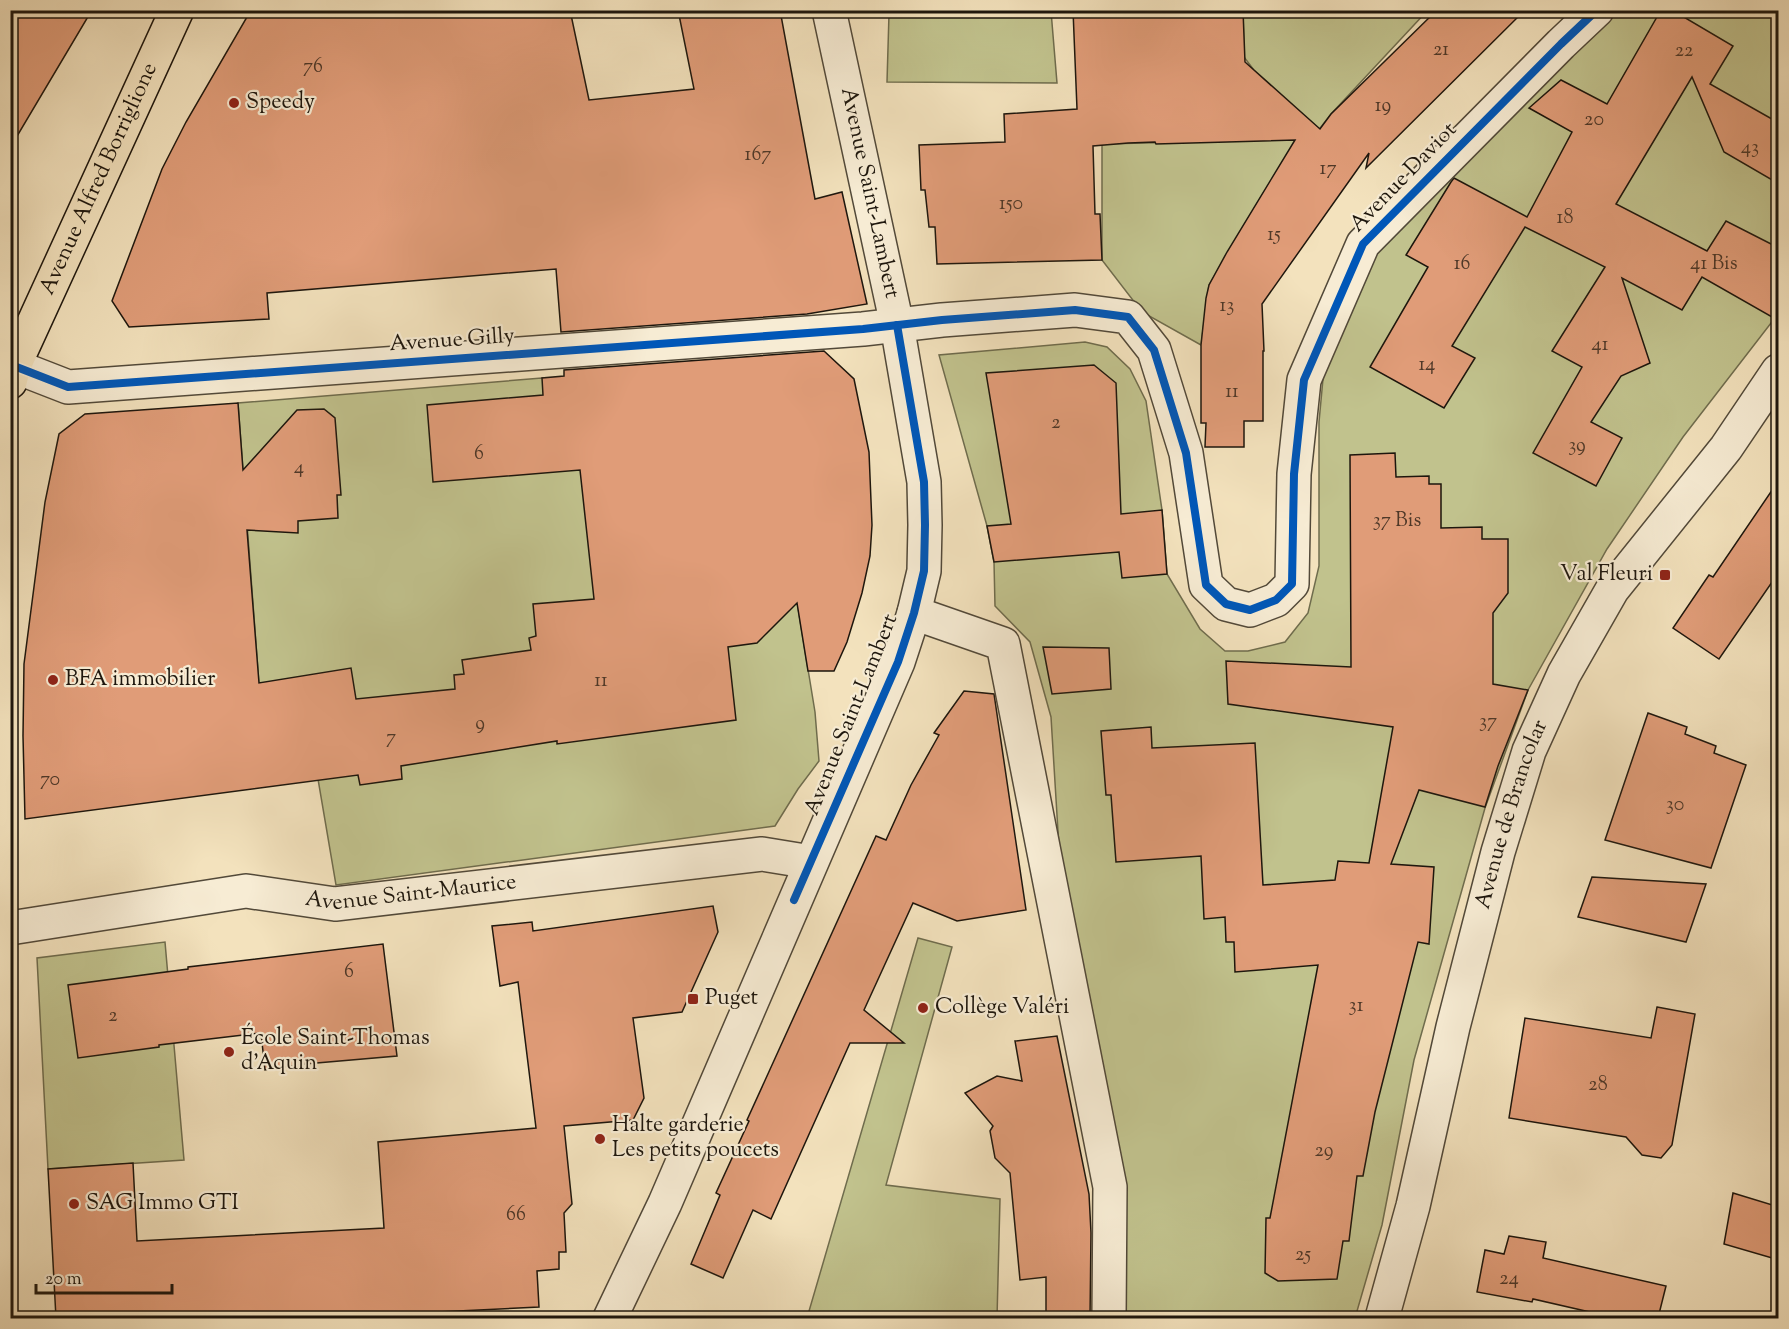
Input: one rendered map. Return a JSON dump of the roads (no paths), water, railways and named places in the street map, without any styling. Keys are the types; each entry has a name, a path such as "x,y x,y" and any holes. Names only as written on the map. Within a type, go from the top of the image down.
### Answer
{"main road":[{"name":"Avenue Alfred Borriglione","path":"12,370 177,10"}],"street":[{"name":"Avenue Saint-Lambert","path":"610,1318 665,1203 898,662 914,613 924,571 924,483 897,325 829,10"},
{"name":"Avenue Daviot","path":"897,325 1075,310 1128,317 1154,350 1186,453 1206,585 1226,603 1250,610 1276,600 1292,584 1294,474 1304,381 1363,244 1597,10"},
{"name":"Avenue Gilly","path":"12,370 69,387 863,330 897,325"},
{"name":"Avenue de Brancolar","path":"1382,1318 1413,1206 1452,1028 1492,874 1529,751 1564,674 1612,590 1726,448 1779,371"},
{"path":"914,613 1003,644 1110,1187 1109,1318"},
{"name":"Avenue Saint-Maurice","path":"10,928 246,891 335,904 762,854 811,862"}],"place":[{"name":"Speedy","path":"234,103"},
{"name":"Val Fleuri","path":"1665,575"},
{"name":"BFA immobilier","path":"53,680"},
{"name":"Puget","path":"693,999"},
{"name":"Collège Valéri","path":"923,1008"},
{"name":"École Saint-Thomas d'Aquin","path":"229,1052"},
{"name":"Halte garderie Les petits poucets","path":"600,1139"},
{"name":"SAG Immo GTI","path":"74,1204"}]}
